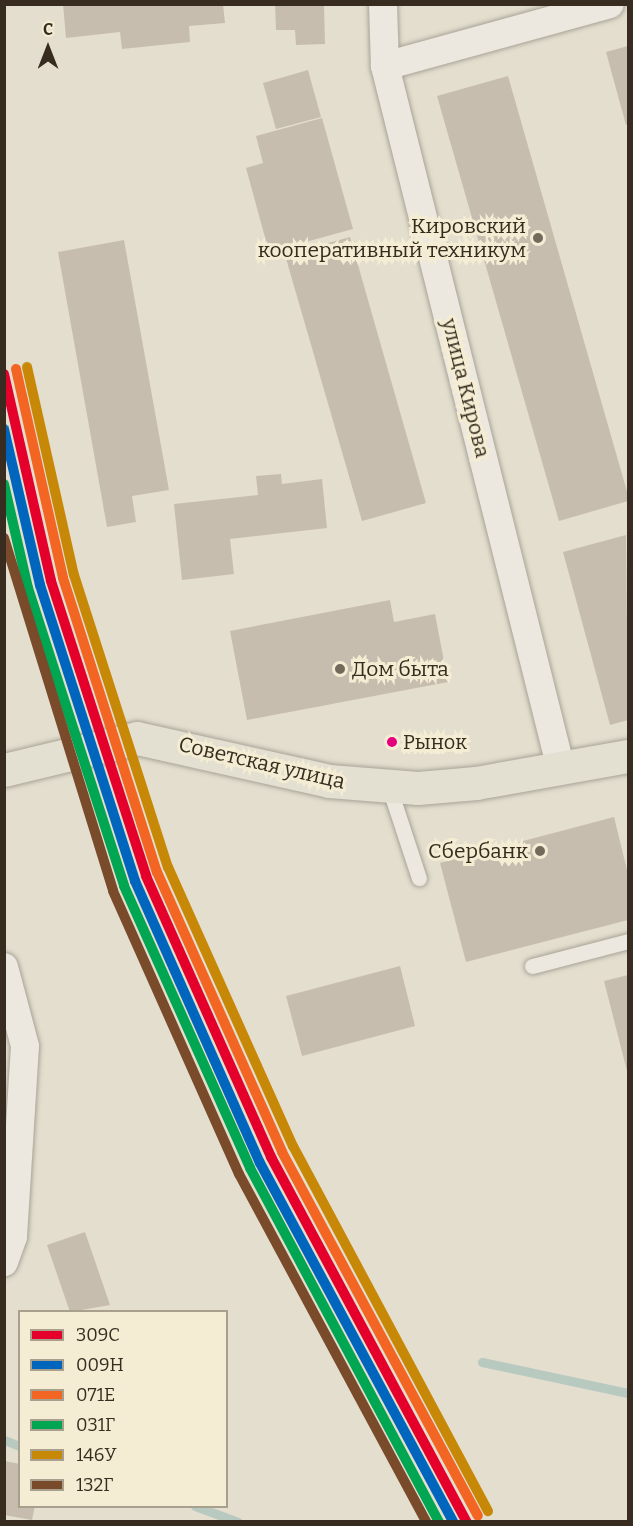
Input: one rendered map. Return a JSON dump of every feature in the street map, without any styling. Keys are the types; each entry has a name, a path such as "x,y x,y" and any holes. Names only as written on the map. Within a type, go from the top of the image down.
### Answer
{"main road":[{"name":"Советская улица","path":"4,770 137,738 329,781 389,787 476,783 628,760"}],"street":[{"name":"улица Кирова","path":"382,4 385,66 561,769"},
{"path":"385,66 610,4"},
{"path":"4,968 25,1046 8,1246"}],"lane":[{"path":"389,787 419,878"},
{"path":"532,966 628,941"}],"building":[{"path":"63,4 223,4 225,23 189,26 190,42 122,49 120,32 66,38"},
{"path":"275,4 324,4 325,44 296,45 295,30 276,30"},
{"path":"628,46 628,124 626,125 606,52"},
{"path":"308,70 321,117 276,129 263,83"},
{"path":"508,76 628,495 628,501 559,521 437,96"},
{"path":"322,118 353,229 269,252 246,168 263,163 256,136"},
{"path":"350,237 426,503 362,521 285,255"},
{"path":"124,240 169,490 132,496 136,522 107,527 58,252"},
{"path":"281,474 282,484 322,479 327,528 230,539 234,574 182,580 174,504 258,495 256,476"},
{"path":"626,535 628,720 610,725 563,552"},
{"path":"390,600 394,622 435,614 448,682 247,720 230,631"},
{"path":"614,817 628,874 628,920 466,962 440,863"},
{"path":"400,966 415,1026 302,1056 286,996"},
{"path":"628,975 628,1075 604,981"},
{"path":"85,1232 110,1305 69,1310 47,1245"},
{"path":"4,1461 18,1464 18,1508 35,1508 32,1520 4,1515"}],"waterway":[{"path":"482,1362 628,1393"},
{"path":"4,1440 18,1445"},
{"path":"200,1508 238,1522"}],"transit line":[{"name":"146У","path":"27,367 74,575 168,867 293,1146 488,1511"},
{"name":"071Е","path":"16,369 63,578 157,872 282,1152 478,1516"},
{"name":"309С","path":"4,374 51,581 146,876 271,1157 467,1522"},
{"name":"009Н","path":"4,429 40,585 135,881 260,1163 453,1522"},
{"name":"031Г","path":"4,484 28,588 124,886 250,1168 439,1522"},
{"name":"132Г","path":"4,538 113,891 239,1174 426,1522"}],"place":[{"name":"Кировский кооперативный техникум","path":"538,238"},
{"name":"Дом быта","path":"340,669"},
{"name":"Рынок","path":"392,742"},
{"name":"Сбербанк","path":"540,851"}]}
